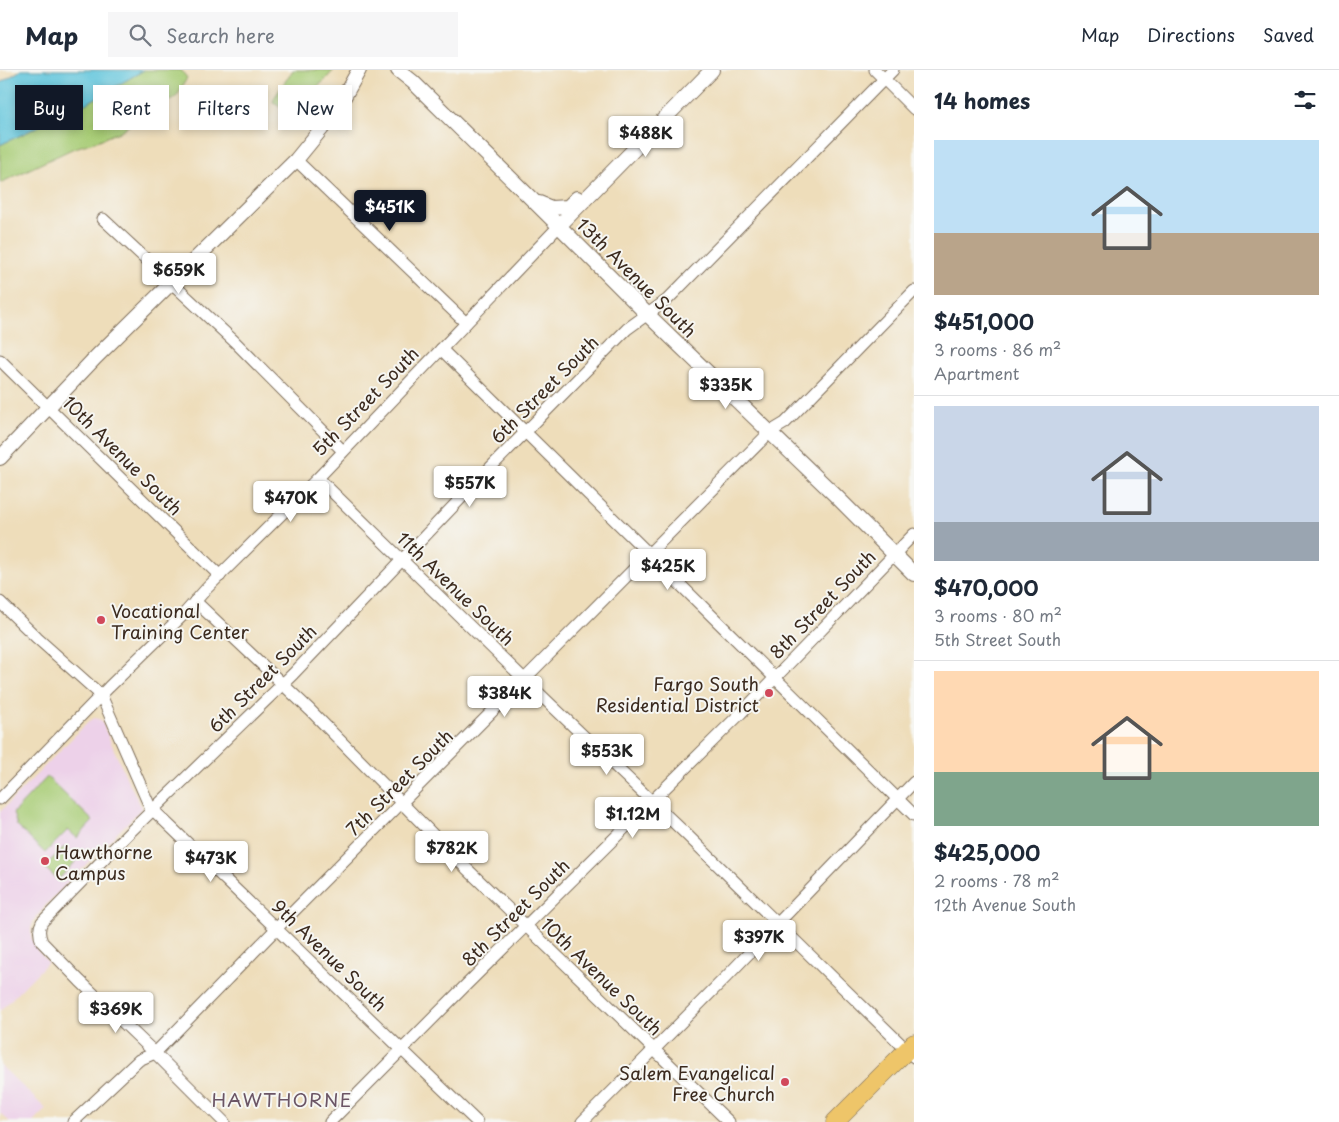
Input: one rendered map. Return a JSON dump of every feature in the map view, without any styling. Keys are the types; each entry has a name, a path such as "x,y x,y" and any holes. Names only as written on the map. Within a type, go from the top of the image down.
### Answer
{"main road":[{"path":"835,1122 912,1050"}],"street":[{"path":"0,458 96,357 296,160 336,111 359,70"},
{"name":"13th Avenue South","path":"398,70 914,574"},
{"name":"5th Street South","path":"0,799 318,478 559,226 712,70"},
{"path":"875,70 914,109"},
{"name":"6th Street South","path":"155,1053 42,942 39,931 42,922 282,684 627,329 667,300 893,70"},
{"path":"296,160 466,324"},
{"path":"534,201 551,208 568,207 606,169 624,160"},
{"path":"103,219 234,341 343,451"},
{"name":"7th Street South","path":"73,1122 139,1060 155,1053 770,432 785,423 914,291"},
{"path":"441,349 914,815"},
{"name":"10th Avenue South","path":"0,360 220,576"},
{"name":"11th Avenue South","path":"318,478 778,924 912,1050"},
{"name":"8th Street South","path":"330,1122 775,678 914,534"},
{"name":"9th Avenue South","path":"0,602 101,696 150,807 477,1122"},
{"name":"10th Avenue South","path":"195,602 282,684 525,926 729,1122"},
{"path":"582,1122 778,924 914,782"},
{"path":"155,1053 224,1122"}],"shaded area":[{"name":"Hawthorne Campus","path":"95,718 101,720 142,808 46,905 34,920 31,936 38,951 48,962 0,1011 0,812 89,721"},
{"path":"0,1065 46,1109 33,1122 10,1122 0,1114"}],"green space":[{"path":"144,70 181,70 187,78 183,85 179,85 177,96 169,101 169,85 118,85"},
{"path":"293,70 334,70 319,85 283,85"},
{"path":"278,92 278,105 273,102"},
{"path":"93,100 93,130 122,130 72,149 0,183 0,145 31,130 83,130 83,105"},
{"path":"47,777 93,821 77,838 68,830 45,853 17,826 13,813"},
{"path":"64,847 77,860 58,880 44,867"}],"water":[{"path":"21,70 144,70 118,85 93,85 93,100 83,105 83,85 15,85 15,130 31,130 0,145 0,83"}],"place":[{"name":"Vocational Training Center","path":"101,620"},
{"name":"Fargo South Residential District","path":"769,693"},
{"name":"Hawthorne Campus","path":"45,861"},
{"name":"Salem Evangelical Free Church","path":"785,1082"}],"district":[{"name":"HAWTHORNE","path":"282,1099"}]}
